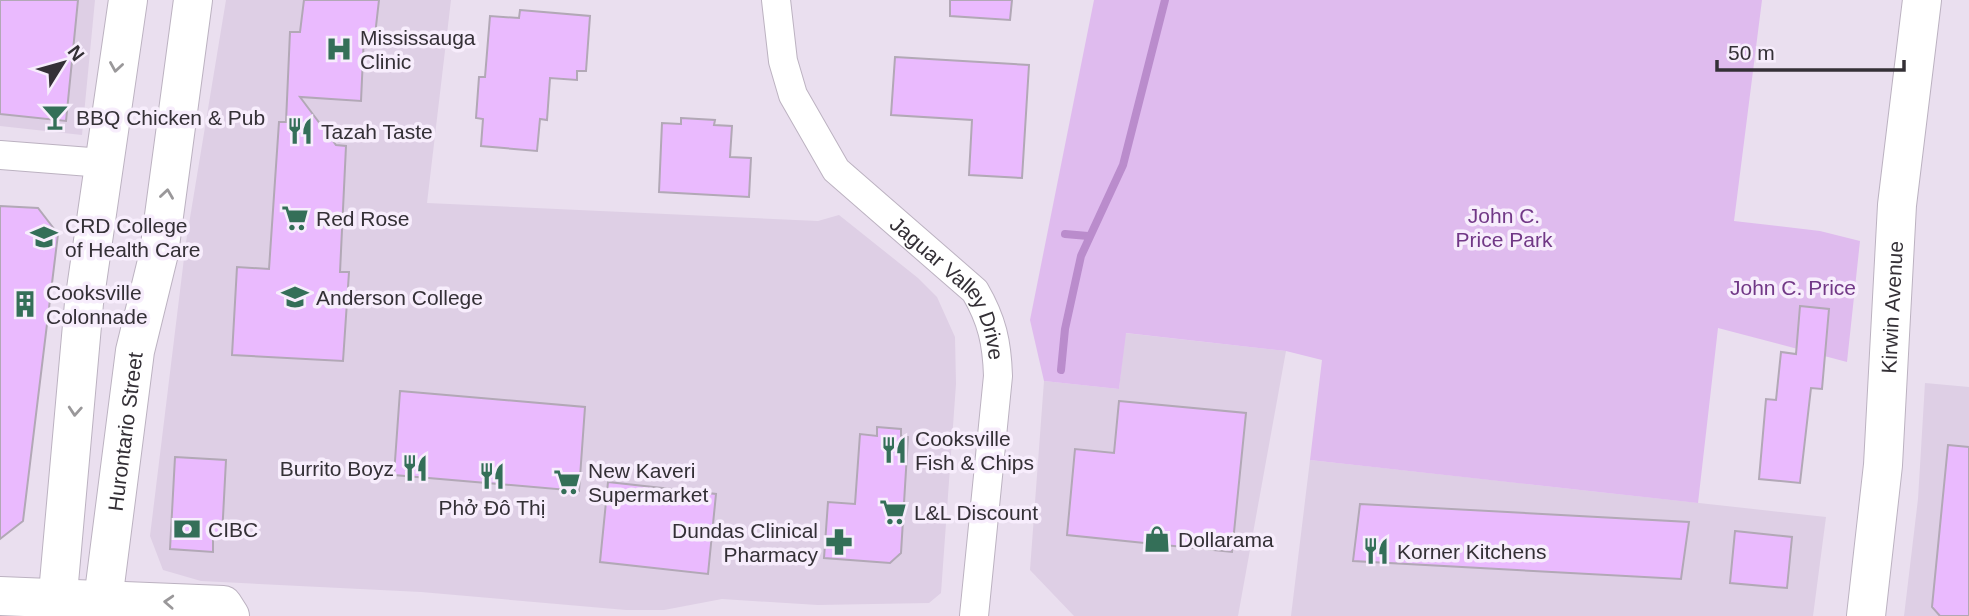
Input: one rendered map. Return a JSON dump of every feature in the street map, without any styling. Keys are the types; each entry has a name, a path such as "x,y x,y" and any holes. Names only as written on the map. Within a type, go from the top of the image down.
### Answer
{"main road":[{"path":"57,607 80,343 103,163 128,0"},
{"name":"Hurontario Street","path":"102,608 135,351 157,263 193,0"},
{"name":"Kirwin Avenue","path":"1866,616 1883,465 1896,205 1922,0"},
{"path":"0,596 57,607 223,605 230,616"}],"street":[{"name":"Jaguar Valley Drive","path":"776,0 783,61 793,95 836,170 975,291 989,315 996,342 998,376 974,616"},
{"path":"0,155 103,163"}],"shaded area":[{"path":"0,0 95,0 82,135 0,126"},
{"path":"226,0 451,0 427,203 818,221 839,215 918,278 937,297 955,337 956,384 941,593 929,603 818,605 722,599 664,610 626,610 421,592 201,581 163,570 150,536 186,242"},
{"path":"1125,333 1286,351 1238,616 1074,616 1030,570 1044,381 1119,389"},
{"path":"1925,383 1969,387 1969,616 1904,616 1918,499"},
{"path":"1310,460 1826,517 1813,616 1291,616"}],"green space":[{"name":"John C. Price Park","path":"1094,0 1762,0 1734,221 1820,231 1860,241 1847,362 1718,328 1698,503 1310,460 1322,360 1286,351 1126,333 1119,389 1044,381 1030,320"}],"building":[{"path":"0,0 78,0 66,121 0,114"},
{"path":"304,0 379,0 375,35 364,35 361,101 300,97 336,145 346,146 340,272 349,272 343,361 232,355 237,267 269,269 279,122 286,122 290,32 300,32"},
{"path":"950,0 1012,0 1010,20 950,16"},
{"path":"520,10 590,16 586,71 577,71 577,80 550,78 547,120 540,119 537,151 481,146 483,119 476,118 479,77 485,77 490,16 519,18"},
{"path":"895,57 1029,65 1022,178 969,175 972,120 891,115"},
{"path":"681,118 715,120 714,125 732,126 730,157 751,158 749,197 659,192 662,123 681,124"},
{"name":"Cooksville Colonnade","path":"0,206 38,208 58,234 23,521 0,539"},
{"path":"1800,306 1829,309 1822,389 1811,388 1800,483 1759,479 1766,399 1776,400 1781,352 1796,354"},
{"path":"400,391 585,407 579,491 394,475"},
{"path":"1119,401 1246,413 1232,552 1067,535 1075,449 1114,453"},
{"path":"877,427 901,429 901,436 908,437 901,553 890,563 824,558 828,502 855,504 860,434 877,436"},
{"path":"1948,445 1969,447 1969,616 1940,616 1932,607"},
{"path":"175,457 226,460 222,536 213,536 213,552 170,549"},
{"path":"608,482 716,494 708,574 600,562"},
{"path":"1360,504 1689,522 1681,579 1353,561"},
{"path":"1735,531 1792,537 1787,588 1730,583"}],"waterway":[{"path":"1061,370 1065,329 1081,256 1123,165 1165,0"},
{"path":"1065,234 1088,236"}],"place":[{"name":"Mississauga Clinic","path":"339,49"},
{"name":"BBQ Chicken & Pub","path":"55,117"},
{"name":"Tazah Taste","path":"300,131"},
{"name":"Red Rose","path":"295,218"},
{"name":"CRD College of Health Care","path":"44,237"},
{"name":"Anderson College","path":"295,297"},
{"name":"Cooksville Colonnade","path":"25,304"},
{"name":"Cooksville Fish & Chips","path":"894,450"},
{"name":"Burrito Boyz","path":"415,468"},
{"name":"Phở Đô Thị","path":"492,476"},
{"name":"New Kaveri Supermarket","path":"567,482"},
{"name":"L&L Discount","path":"893,512"},
{"name":"CIBC","path":"187,529"},
{"name":"Dollarama","path":"1157,539"},
{"name":"Dundas Clinical Pharmacy","path":"839,542"},
{"name":"Korner Kitchens","path":"1376,551"}],"park label":[{"name":"John C. Price","path":"1793,287"}]}
